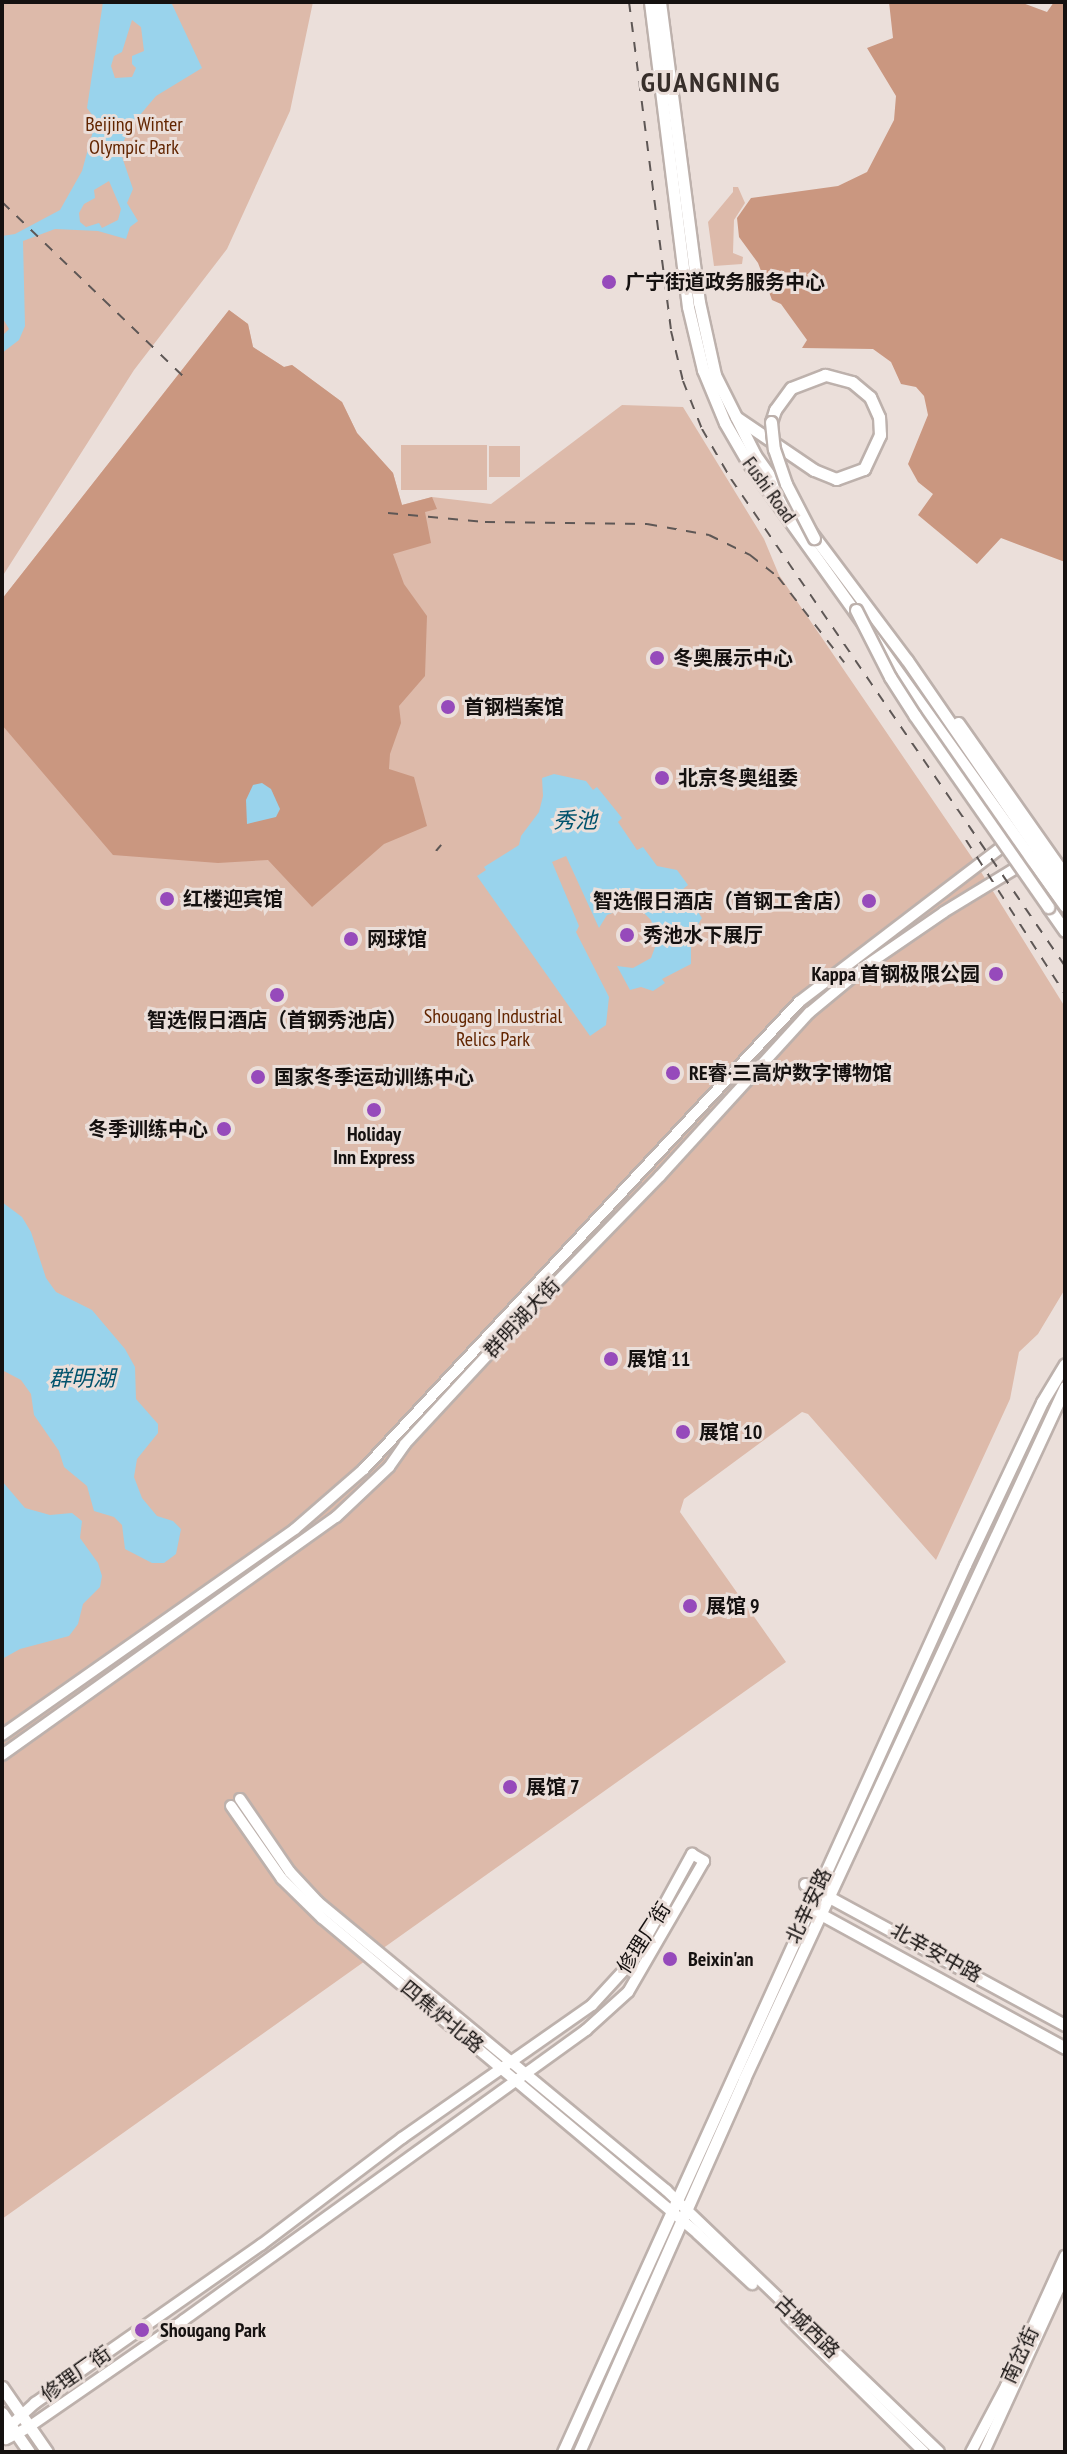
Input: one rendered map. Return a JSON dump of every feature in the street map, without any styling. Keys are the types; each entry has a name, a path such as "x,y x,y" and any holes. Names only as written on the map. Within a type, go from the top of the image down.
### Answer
{"main road":[{"name":"Fushi Road","path":"650,2 688,307 703,370 725,423 747,461 1065,906"},
{"name":"Fushi Road","path":"660,2 699,302 715,375 755,455 907,660 1065,890"},
{"path":"736,417 814,470 836,479 864,469 880,435 879,417 870,397 839,377 815,377 791,388 775,410 771,422 774,449 786,484 814,538"},
{"path":"856,610 908,706 1065,931"},
{"path":"907,660 976,744 1065,875"},
{"name":"群明湖大街","path":"2,1735 295,1529 364,1469 799,1002 1011,840"},
{"name":"群明湖大街","path":"2,1755 336,1517 389,1467 405,1444 516,1324 660,1176 809,1013 867,965 944,912 1026,862"},
{"name":"北辛安路","path":"563,2452 807,1907 810,1886 1029,1429 1065,1364"},
{"name":"北辛安路","path":"579,2452 898,1740 1065,1387"},
{"name":"四焦炉北路","path":"670,2213 302,1900 282,1879 236,1802 290,1872 318,1902 676,2200"},
{"name":"修理厂街","path":"692,1854 704,1861 628,1992 586,2030 184,2320 29,2427 9,2433 21,2415 566,2026 614,1984 652,1932 692,1854"},
{"name":"北辛安中路","path":"810,1886 1065,2025"},
{"name":"北辛安中路","path":"807,1907 1065,2048"},
{"name":"古城西路","path":"676,2200 685,2217 924,2452"},
{"name":"古城西路","path":"670,2213 685,2217 939,2452"},
{"name":"南岔街","path":"971,2452 1006,2386 1065,2256"},
{"name":"南岔街","path":"984,2452 1065,2275"},
{"path":"2,2387 47,2452"},
{"path":"2,2413 9,2433 29,2452"}],"green space":[{"name":"Beijing Winter Olympic Park","path":"2,2 313,2 290,111 227,249 134,370 2,577"},
{"path":"733,187 738,187 745,203 734,220 733,253 743,257 742,264 714,266 708,222 733,192"},
{"name":"Shougang Industrial Relics Park","path":"229,310 248,324 253,347 284,367 292,365 342,402 357,433 393,473 402,505 432,497 491,504 622,405 683,407 764,539 779,575 973,859 1065,1007 1065,1289 1038,1334 1019,1352 1010,1399 936,1560 808,1414 802,1412 684,1499 680,1512 786,1662 2,2219 2,599"},
{"path":"401,445 487,445 487,490 401,490"},
{"path":"489,446 520,446 520,477 489,477"}],"shaded area":[{"path":"889,2 1020,2 1047,12 1054,2 1065,2 1065,562 1001,538 977,564 918,515 933,494 918,482 908,464 928,415 924,396 916,387 901,384 891,362 873,349 802,348 807,340 781,304 772,300 758,263 739,237 737,218 751,198 838,186 867,172 894,120 896,96 867,48 893,38"},
{"path":"229,310 248,324 253,347 284,367 292,365 342,402 357,433 393,473 402,505 432,497 437,509 425,512 431,543 393,554 404,584 427,616 425,676 399,706 401,723 390,754 389,769 414,777 427,826 384,844 312,907 268,860 218,863 113,855 2,725 2,599"}],"water":[{"path":"103,2 171,2 202,68 156,96 129,128 120,151 133,189 127,203 138,221 130,227 126,239 98,231 55,229 23,241 25,326 19,340 2,353 2,336 9,329 2,317 2,236 15,234 60,210 82,171 96,120 87,108","holes":["132,20 141,27 144,51 132,56 132,64 136,68 132,77 115,78 111,66 114,56 122,52","109,181 121,209 118,220 102,228 99,223 86,227 80,222 79,213 84,204 95,198 94,190"]},
{"name":"秀池","path":"554,774 586,781 593,790 597,787 622,818 618,822 637,850 643,847 657,866 677,870 688,885 683,889 702,918 691,936 691,964 662,979 665,983 653,991 641,987 630,990 617,966 633,968 651,958 658,939 651,920 644,913 625,908 607,915 599,928 566,856 552,862 579,926 576,932 609,997 606,1025 590,1036 477,876 486,870 484,867 519,845 521,836 539,812 543,796 542,778"},
{"path":"262,783 271,789 280,809 276,817 247,824 246,800 253,785"},
{"name":"群明湖","path":"2,1202 22,1217 31,1232 46,1278 56,1292 92,1310 125,1349 135,1367 136,1399 158,1424 158,1433 137,1459 134,1477 142,1498 157,1516 173,1521 181,1529 176,1554 164,1563 152,1563 125,1549 122,1525 114,1517 94,1511 87,1486 64,1467 59,1451 34,1415 31,1394 21,1380 2,1370"},
{"path":"2,1481 25,1508 50,1515 72,1513 82,1521 80,1538 98,1563 102,1576 100,1587 83,1604 78,1624 69,1636 20,1649 2,1659"}],"railway":[{"path":"629,2 671,331 683,381 702,429 731,479 1065,966"},
{"path":"2,202 186,379"},
{"path":"388,513 485,522 647,524 709,535 750,555 778,577 844,662"},
{"path":"966,840 1065,994"},
{"path":"436,851 441,845"}],"place":[{"name":"广宁街道政务服务中心","path":"609,282"},
{"name":"冬奥展示中心","path":"657,658"},
{"name":"首钢档案馆","path":"448,707"},
{"name":"北京冬奥组委","path":"662,778"},
{"name":"红楼迎宾馆","path":"167,899"},
{"name":"智选假日酒店（首钢工舍店）","path":"869,901"},
{"name":"秀池水下展厅","path":"627,935"},
{"name":"网球馆","path":"351,939"},
{"name":"Kappa 首钢极限公园","path":"996,974"},
{"name":"智选假日酒店（首钢秀池店）","path":"277,995"},
{"name":"RE睿·三高炉数字博物馆","path":"673,1073"},
{"name":"国家冬季运动训练中心","path":"258,1077"},
{"name":"Holiday Inn Express","path":"374,1110"},
{"name":"冬季训练中心","path":"224,1129"},
{"name":"展馆 11","path":"611,1359"},
{"name":"展馆 10","path":"683,1432"},
{"name":"展馆 9","path":"690,1606"},
{"name":"展馆 7","path":"510,1787"},
{"name":"Beixin'an","path":"670,1959"},
{"name":"Shougang Park","path":"142,2330"}],"district":[{"name":"GUANGNING","path":"711,82"}]}
